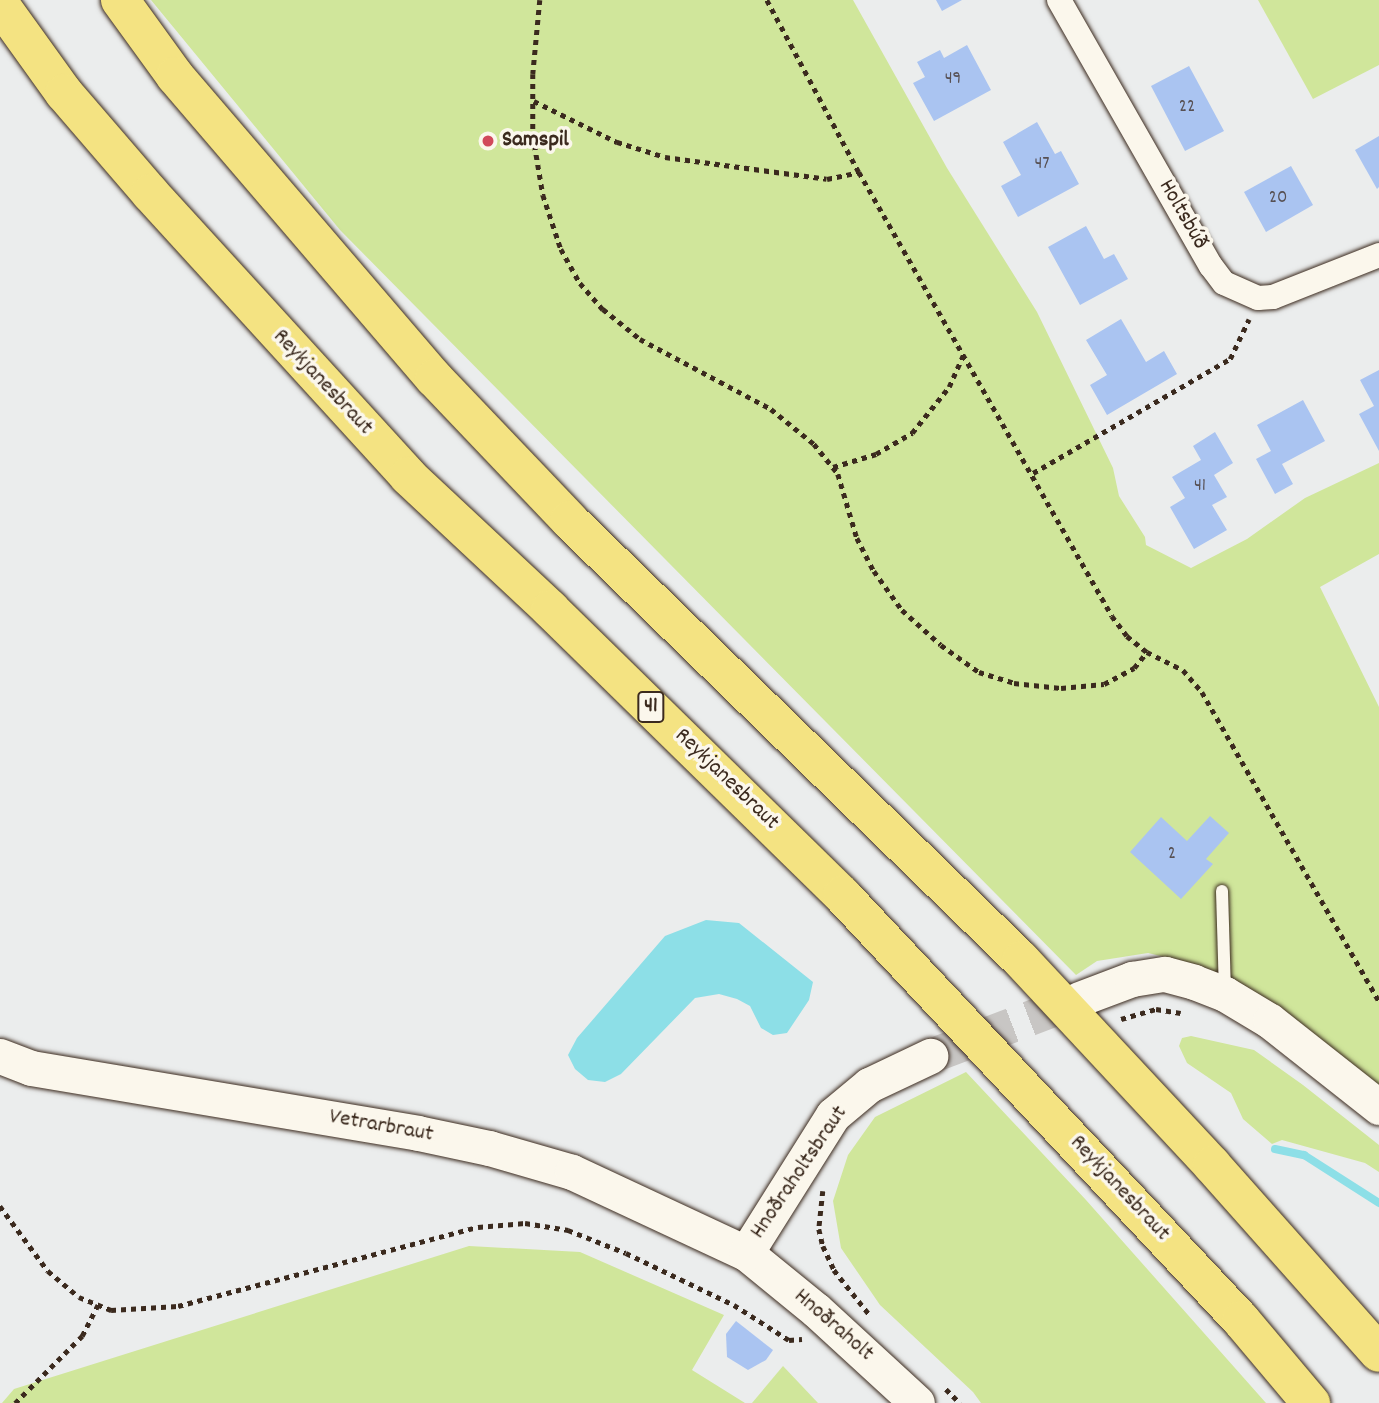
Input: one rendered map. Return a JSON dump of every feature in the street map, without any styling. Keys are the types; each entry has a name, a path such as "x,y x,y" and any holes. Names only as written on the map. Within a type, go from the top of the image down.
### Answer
{"highway":[{"path":"120,0 175,76 435,378 569,520 1021,961 1212,1165 1379,1353"},
{"name":"Reykjanesbraut","path":"0,4 64,93 150,193 408,476 560,619 842,895 1241,1320 1311,1403"}],"street":[{"name":"Holtsbúð","path":"1059,0 1211,266 1235,290 1258,298"},
{"path":"1258,298 1288,293 1379,255"},
{"path":"1079,999 1132,979 1165,974 1225,994 1278,1027 1379,1107"},
{"name":"Vetrarbraut","path":"0,1056 31,1068 418,1133 489,1149 572,1172 746,1253"},
{"name":"Hnoðraholtsbraut","path":"746,1253 834,1115 869,1086 930,1056"},
{"name":"Hnoðraholt","path":"746,1253 816,1310 931,1396"}],"lane":[{"path":"1222,891 1225,994"}],"path":[{"path":"540,0 533,135 543,195 561,249 580,283 603,309 640,339 771,409 814,444 838,474 857,538 881,581 902,610 941,645 979,672 1014,683 1061,688 1104,684 1133,668 1147,652"},
{"path":"767,0 859,172 1033,473 1112,616 1127,636 1147,652 1183,670 1202,692 1379,1002"},
{"path":"534,101 617,142 665,157 827,179 859,172"},
{"path":"1033,473 1230,359 1258,298"},
{"path":"833,467 876,454 912,433 949,387 964,352"},
{"path":"1118,1020 1156,1009 1192,1014"},
{"path":"824,1182 819,1229 823,1246 834,1269 878,1322"},
{"path":"0,1206 48,1271 79,1297 111,1310 178,1306 478,1227 525,1223 568,1230 734,1305"},
{"path":"15,1403 82,1336 98,1305"},
{"path":"931,1396 960,1403"}],"green space":[{"path":"151,0 853,0 947,168 1037,312 1113,468 1119,496 1145,537 1146,545 1191,568 1247,539 1305,498 1379,463 1379,554 1320,587 1379,707 1379,1091 1261,998 1198,965 1148,953 1097,961 1076,975 340,230"},
{"path":"1258,0 1379,0 1379,65 1313,99"},
{"path":"1191,1036 1254,1050 1303,1085 1379,1145 1379,1172 1365,1163 1282,1140 1272,1144 1243,1119 1231,1093 1187,1063 1179,1046 1182,1038"},
{"path":"966,1072 1086,1200 1266,1403 981,1403 973,1392 880,1305 841,1248 833,1201 848,1155 875,1117"},
{"path":"469,1246 580,1252 724,1315 692,1370 745,1403 2,1403 14,1389"},
{"path":"783,1366 818,1403 752,1403"}],"water":[{"path":"706,920 739,923 813,982 809,1000 787,1033 773,1035 761,1028 750,1006 737,999 719,994 695,998 621,1074 605,1082 588,1080 575,1069 568,1055 577,1038 665,936"}],"building":[{"path":"936,0 962,0 942,11"},
{"path":"967,45 991,90 934,121 913,83 925,77 917,62 940,50 944,58"},
{"path":"1189,66 1224,131 1185,151 1151,86"},
{"path":"1037,122 1055,154 1061,151 1079,184 1018,217 1001,186 1021,175 1003,142"},
{"path":"1379,136 1379,187 1377,189 1355,150"},
{"path":"1291,166 1313,205 1266,232 1244,192"},
{"path":"1086,226 1104,259 1114,254 1128,279 1080,305 1048,247"},
{"path":"1121,319 1146,362 1164,351 1177,374 1107,415 1090,385 1107,375 1086,340"},
{"path":"1379,370 1379,451 1359,414 1374,406 1360,380"},
{"path":"1303,400 1325,441 1282,464 1293,484 1275,494 1256,459 1271,451 1257,425"},
{"path":"1215,432 1233,463 1214,475 1227,497 1212,505 1227,530 1194,549 1170,507 1185,498 1172,477 1201,460 1193,446"},
{"path":"1210,816 1229,833 1206,859 1213,864 1181,899 1130,852 1161,817 1187,841"},
{"path":"736,1321 773,1350 766,1360 748,1370 727,1357 726,1334"}],"waterway":[{"path":"1275,1149 1304,1155 1379,1203"}],"tunnel":[{"path":"930,1056 1079,999"}],"place":[{"name":"Samspil","path":"488,141"}]}
